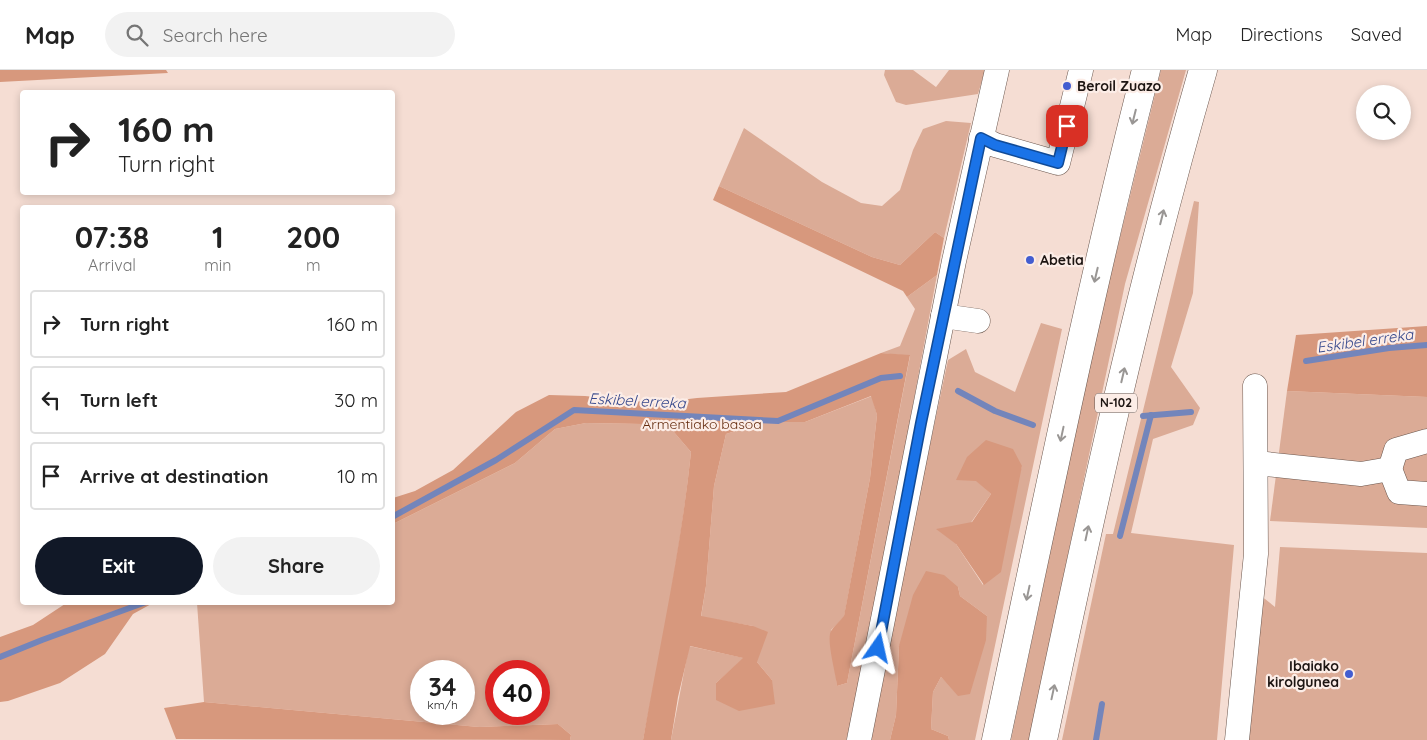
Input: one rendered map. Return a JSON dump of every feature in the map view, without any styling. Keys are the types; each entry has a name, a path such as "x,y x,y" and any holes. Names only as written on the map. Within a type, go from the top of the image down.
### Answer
{"highway":[{"path":"996,740 1097,272 1146,70"},
{"name":"N-102","path":"1043,740 1089,521 1133,330 1175,166 1203,70"}],"street":[{"path":"859,740 943,316 997,70"},
{"path":"981,138 995,145 1058,163 1081,70"},
{"path":"943,316 978,321"},
{"path":"1237,740 1256,554 1255,386"},
{"path":"1427,441 1396,450 1390,469 1399,492 1427,494"},
{"path":"1256,463 1361,474 1390,469"}],"shaded area":[{"path":"885,70 913,70 936,87 949,70 985,70 978,94 906,105 896,102 884,75"},
{"path":"1161,70 1186,70 1125,284 1029,740 1011,740 1093,347"},
{"path":"946,121 971,123 944,238 935,232 900,265 872,257 719,186 744,128 822,182 861,203 882,206 900,190 913,150 923,129"},
{"path":"1194,201 1199,202 1193,293 1171,367 1200,408 1193,425 1153,439 1131,533 1234,545 1217,740 1062,740 1106,534 1113,534"},
{"path":"937,275 859,695 846,740 671,740 689,646 744,658 716,683 772,680 757,662 753,626 701,617 706,586 714,486 726,434 764,422 805,422 872,396 877,415 870,478 844,617 831,630 837,686 847,683 910,356 881,353 900,346 915,309 907,297"},
{"path":"1041,323 1062,329 975,740 949,740 948,736 931,729 933,692 941,677 958,695 987,616 960,596 958,587 899,646 896,715 890,740 869,740 948,360 966,349 975,372 1015,392","holes":["1022,466 983,585 956,544 991,494 977,481"]},
{"path":"1287,391 1427,397 1427,528 1270,521"},
{"path":"586,423 642,424 673,431 691,452 664,632 643,740 570,740 571,735 558,724 550,724 550,660 485,660 485,725 532,725 479,727 457,725 475,725 475,660 410,660 410,721 204,702 197,605 395,605 395,523 515,463 555,429"},
{"name":"Ibaiako kirolgunea","path":"1280,547 1427,553 1427,740 1246,740 1260,595 1275,607"}],"green space":[{"path":"0,70 166,70 168,73 0,82"},
{"path":"719,186 872,257 900,265 935,232 944,238 937,275 907,297 903,291 713,200"},
{"path":"1427,326 1427,397 1287,391 1296,335"},
{"name":"Armentiako basoa","path":"881,353 910,355 847,683 837,686 830,649 830,635 832,629 844,616 870,478 877,415 871,396 805,422 764,422 726,434 714,486 706,586 701,616 753,626 768,632 757,662 772,680 775,704 739,711 716,700 716,683 743,658 690,646 678,697 671,740 643,740 676,560 691,452 673,431 642,424 586,423 555,429 515,463 395,523 395,497 415,491 453,470 516,412 549,395 585,396 655,403 786,392"},
{"path":"986,440 1013,449 1022,466 1001,572 984,585 956,544 936,529 972,522 991,494 976,481 956,480 967,457"},
{"path":"926,571 944,575 958,587 960,596 987,616 986,640 970,694 958,696 941,677 933,692 931,729 948,736 949,740 890,740 896,715 899,646 913,595"},
{"path":"63,605 149,605 133,614 105,654 60,683 0,702 0,637 33,625"},
{"path":"204,702 410,721 410,725 479,727 558,724 571,735 570,740 176,739 164,708"}],"waterway":[{"name":"Eskibel erreka","path":"1306,361 1389,348 1427,345"},
{"name":"Eskibel erreka","path":"395,515 496,460 574,410 778,421 881,378 900,376"},
{"name":"Eskibel erreka","path":"958,391 995,411 1033,425"},
{"name":"Eskibel erreka","path":"1143,416 1191,412"},
{"path":"1120,536 1151,415"},
{"name":"Eskibel erreka","path":"0,657 138,605"},
{"path":"1096,740 1102,704"}],"place":[{"name":"Beroil Zuazo","path":"1067,86"},
{"name":"Abetia","path":"1030,260"},
{"name":"Ibaiako kirolgunea","path":"1349,674"}],"route":[{"path":"878,648 921,423 981,138 995,145 1058,163 1067,126"}]}
